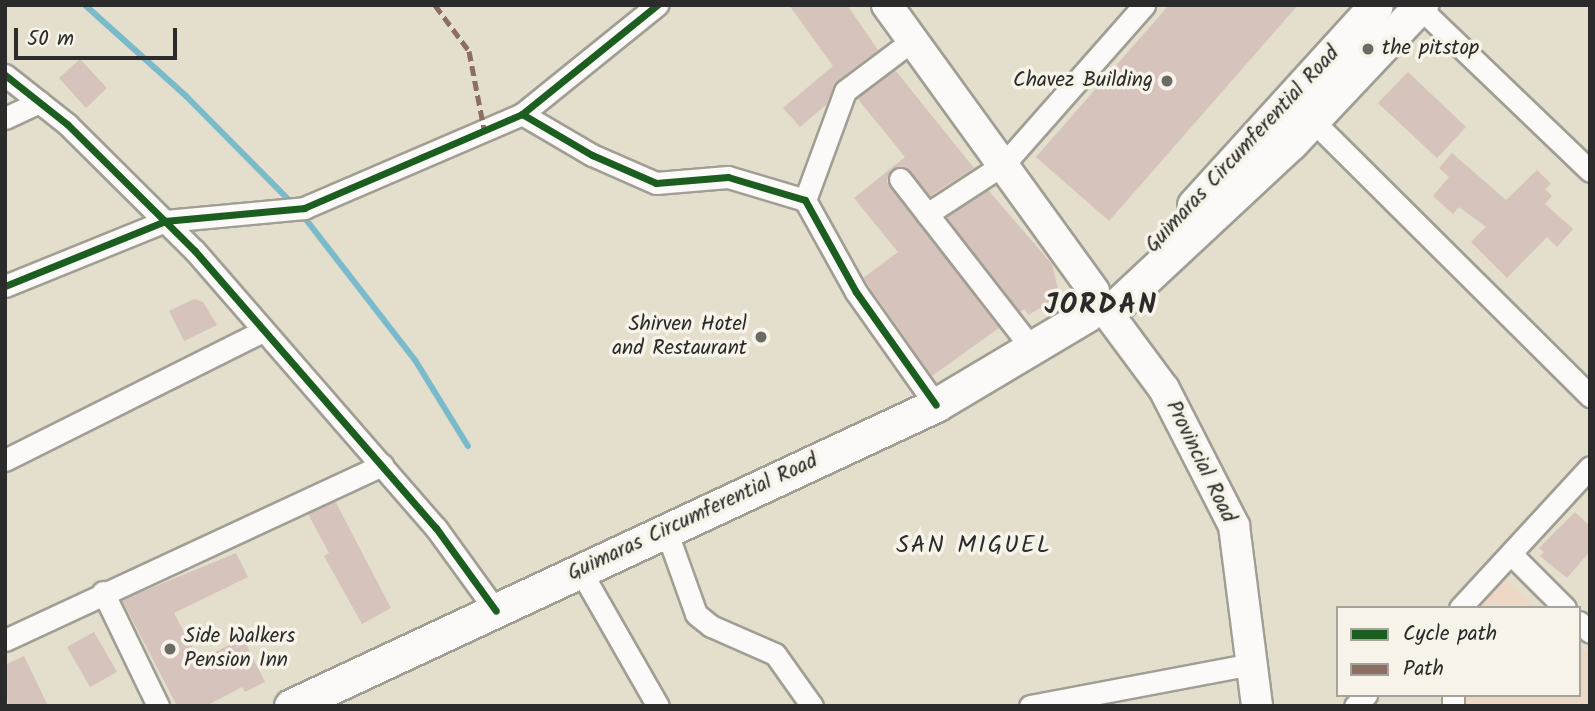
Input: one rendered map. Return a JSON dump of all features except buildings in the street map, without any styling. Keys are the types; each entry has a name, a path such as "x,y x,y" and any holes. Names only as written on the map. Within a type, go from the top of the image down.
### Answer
{"main road":[{"name":"Provincial Road","path":"887,5 1164,389 1234,526 1258,706"},
{"name":"Guimaras Circumferential Road","path":"1104,305 1376,5"},
{"name":"Guimaras Circumferential Road","path":"291,706 936,405 1033,350 1104,305 1312,120 1420,6"}],"street":[{"path":"5,286 165,221 304,208 522,114 657,5"},
{"path":"927,214 1004,164 1144,5"},
{"path":"1420,6 1590,171"},
{"path":"805,200 845,91 913,40"},
{"path":"5,75 40,102 165,221 436,528 496,611"},
{"path":"5,117 40,102"},
{"path":"522,114 592,155 656,183 729,177 805,200 856,292 936,405"},
{"path":"1312,120 1590,396"},
{"path":"901,179 1033,350"},
{"path":"5,460 263,331"},
{"path":"5,640 103,592 382,465"},
{"path":"1462,606 1590,467"},
{"path":"666,530 696,614 711,626 775,654 812,706"},
{"path":"1511,555 1563,606"},
{"path":"580,570 658,706"},
{"path":"103,592 158,706"},
{"path":"1030,706 1252,664"}],"shaded area":[{"path":"1498,573 1535,606 1468,606"},
{"path":"1581,648 1590,655 1590,706 1463,706 1463,697 1581,697"}],"waterway":[{"path":"85,5 186,96 288,199"},
{"path":"304,217 415,360 468,446"}],"marked path":[{"path":"435,5 469,51 484,129"}],"cycle path":[{"path":"5,286 165,221 304,208 522,114 657,5"},
{"path":"5,75 67,124 195,251 436,528 496,611"},
{"path":"522,114 592,155 656,183 728,177 805,200 856,292 936,405"}],"place":[{"name":"the pitstop","path":"1368,49"},
{"name":"Chavez Building","path":"1167,81"},
{"name":"Shirven Hotel and Restaurant","path":"761,337"},
{"name":"Side Walkers Pension Inn","path":"170,649"}],"district":[{"name":"JORDAN","path":"1101,306"},
{"name":"SAN MIGUEL","path":"974,546"}]}
